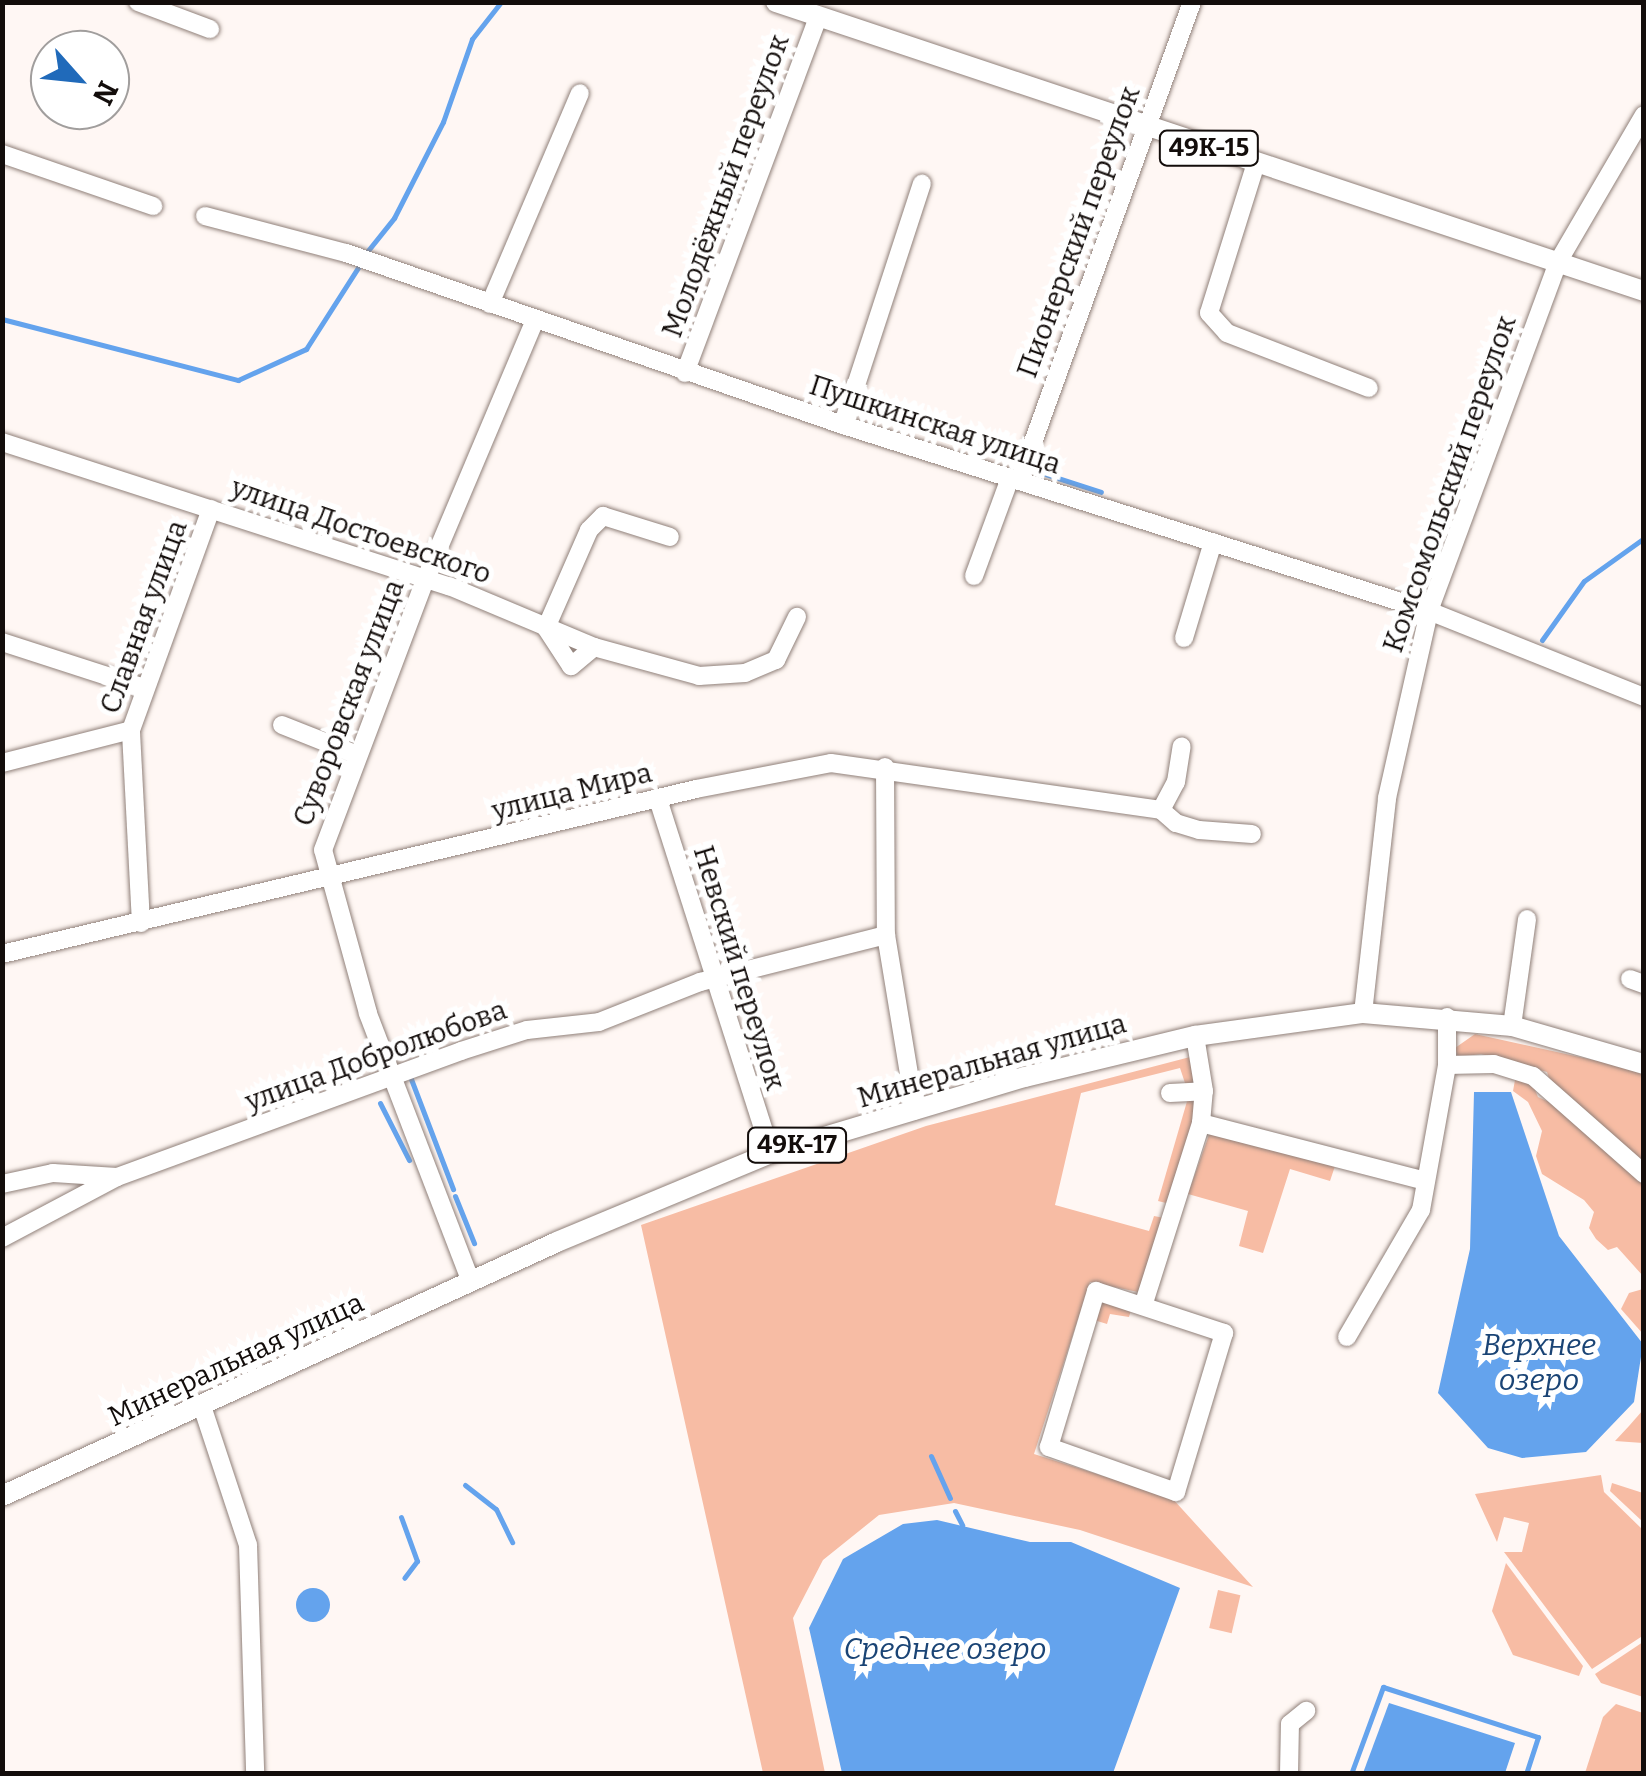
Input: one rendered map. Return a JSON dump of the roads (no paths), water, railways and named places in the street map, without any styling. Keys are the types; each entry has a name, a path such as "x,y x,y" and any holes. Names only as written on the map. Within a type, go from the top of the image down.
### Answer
{"main road":[{"name":"49К-15","path":"785,4 1644,291"},
{"name":"Минеральная улица","path":"2,1496 472,1282 771,1153 1194,1036 1363,1013 1447,1017 1512,1026 1644,1064"}],"street":[{"path":"138,2 210,28"},
{"name":"Пионерский переулок","path":"974,576 1014,480 1192,2"},
{"name":"Молодёжный переулок","path":"685,373 818,18"},
{"path":"490,304 580,93"},
{"name":"Комсомольский переулок","path":"1363,1013 1387,798 1429,611 1558,262 1644,115"},
{"path":"2,154 153,206"},
{"path":"1256,163 1209,313 1227,333 1369,388"},
{"path":"843,425 922,184"},
{"name":"Пушкинская улица","path":"205,216 346,253 685,373 1429,611 1590,668 1644,697"},
{"name":"Суворовская улица","path":"472,1282 390,1076 327,880 326,829 535,320"},
{"name":"улица Достоевского","path":"2,442 426,578 594,647 699,676 745,673 776,660 797,617"},
{"name":"Славная улица","path":"141,923 130,730 211,509"},
{"path":"546,628 596,520 604,516 670,537"},
{"path":"1184,638 1213,542"},
{"path":"2,642 144,688"},
{"path":"282,725 355,754"},
{"path":"2,763 130,730"},
{"path":"1161,810 1176,782 1182,746"},
{"name":"улица Мира","path":"2,954 831,762 1161,810 1176,823 1200,830 1252,834"},
{"path":"884,767 886,935 915,1111"},
{"name":"Невский переулок","path":"658,799 771,1153"},
{"path":"1512,1026 1527,918"},
{"name":"улица Добролюбова","path":"2,1238 117,1177 390,1076 527,1030 599,1022 717,979 886,935"},
{"path":"1347,1337 1413,1230 1447,1065 1447,1017"},
{"path":"1143,1306 1202,1124 1204,1092 1194,1036"},
{"path":"1447,1065 1494,1064 1533,1076 1644,1174"},
{"path":"1170,1093 1204,1092"},
{"path":"1202,1124 1425,1181"},
{"name":"улица Добролюбова","path":"2,1184 53,1173 117,1177"},
{"path":"1096,1291 1143,1306 1224,1333 1176,1492 1049,1446 1096,1291"},
{"path":"202,1406 248,1545 255,1774"},
{"path":"1289,1774 1290,1724 1306,1711"}],"water":[{"name":"Верхнее озеро","path":"1474,1092 1511,1092 1559,1236 1643,1344 1634,1402 1586,1452 1522,1458 1488,1448 1438,1393 1470,1249"},
{"name":"Среднее озеро","path":"937,1520 1030,1542 1071,1542 1180,1588 1113,1773 842,1773 809,1628 843,1559 903,1524"},
{"path":"313,1588 325,1593 330,1605 325,1617 313,1622 301,1617 296,1605 301,1593"},
{"path":"1389,1703 1515,1743 1505,1773 1363,1773"}],"waterway":[{"path":"366,253 394,218 443,122 472,39 501,2"},
{"path":"2,319 238,380 306,349 359,266"},
{"path":"1039,472 1101,492"},
{"path":"1542,640 1584,581 1644,538"},
{"path":"411,1079 453,1189"},
{"path":"380,1103 409,1160"},
{"path":"455,1196 474,1243"},
{"path":"931,1456 950,1498"},
{"path":"465,1485 496,1509 512,1542"},
{"path":"955,1511 962,1525"},
{"path":"401,1517 417,1561 404,1578"},
{"path":"1351,1774 1383,1687 1538,1737 1526,1774"}]}
